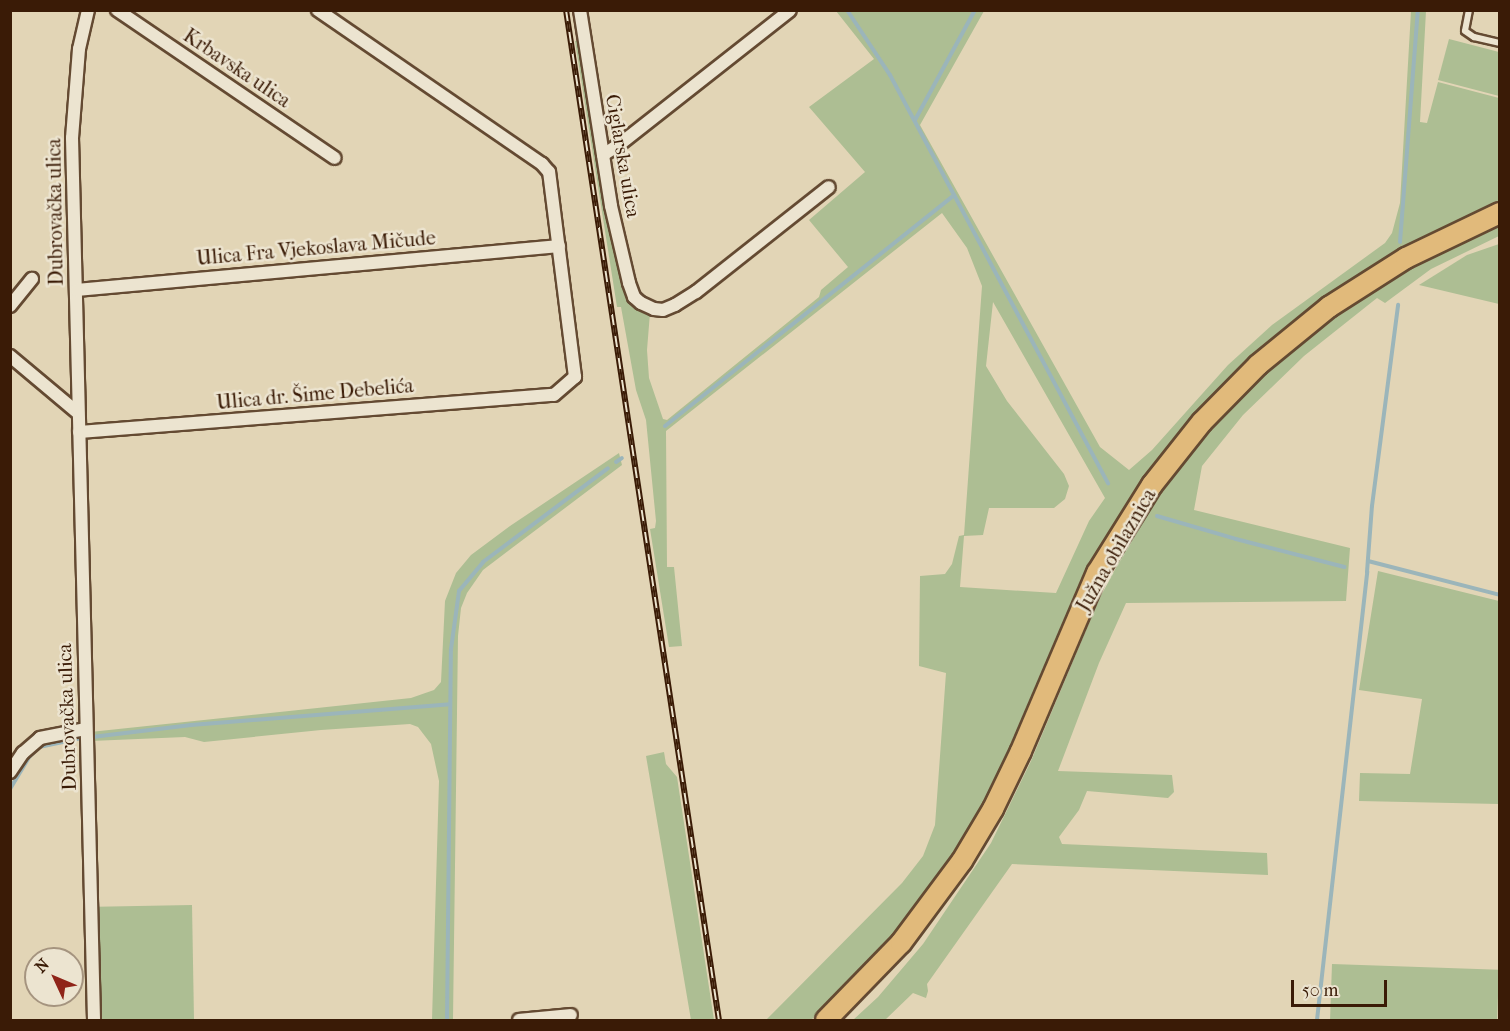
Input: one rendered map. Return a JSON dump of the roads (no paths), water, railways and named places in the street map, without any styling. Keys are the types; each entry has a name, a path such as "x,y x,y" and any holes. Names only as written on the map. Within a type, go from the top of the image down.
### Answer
{"main road":[{"name":"Južna obilaznica","path":"826,1020 901,943 962,861 993,809 1021,751 1097,573 1152,485 1202,422 1258,365 1329,307 1406,258 1500,213"}],"street":[{"name":"Dubrovačka ulica","path":"88,10 79,49 72,138 94,1020"},
{"name":"Krbavska ulica","path":"117,10 335,158"},
{"path":"318,10 542,164 549,172 559,246"},
{"name":"Ciglarska ulica","path":"580,10 603,155 627,276 634,297 641,303 663,310 682,301 829,187"},
{"path":"603,155 790,10"},
{"name":"Ulica Fra Vjekoslava Mičude","path":"77,290 559,246"},
{"name":"Ulica dr. Šime Debelića","path":"79,432 554,395 575,377 559,246"},
{"name":"Dubrovačka ulica","path":"10,306 32,279"},
{"path":"10,356 78,413"},
{"path":"10,772 23,753 40,738 86,729"},
{"path":"519,1020 571,1015"}],"lane":[{"path":"1469,10 1465,31 1474,37 1500,43"}],"waterway":[{"path":"847,10 890,75 1108,483"},
{"path":"915,120 975,10"},
{"path":"1400,242 1418,10"},
{"path":"665,426 954,195"},
{"path":"1317,1020 1367,572 1372,506 1398,305"},
{"path":"616,462 622,458"},
{"path":"447,1020 451,649 459,591 483,562 608,468"},
{"path":"1157,516 1344,567"},
{"path":"1368,561 1500,595"},
{"path":"92,737 191,725 450,704"},
{"path":"10,789 30,756 39,747 78,739"}],"railway":[{"path":"566,10 719,1020"}]}
